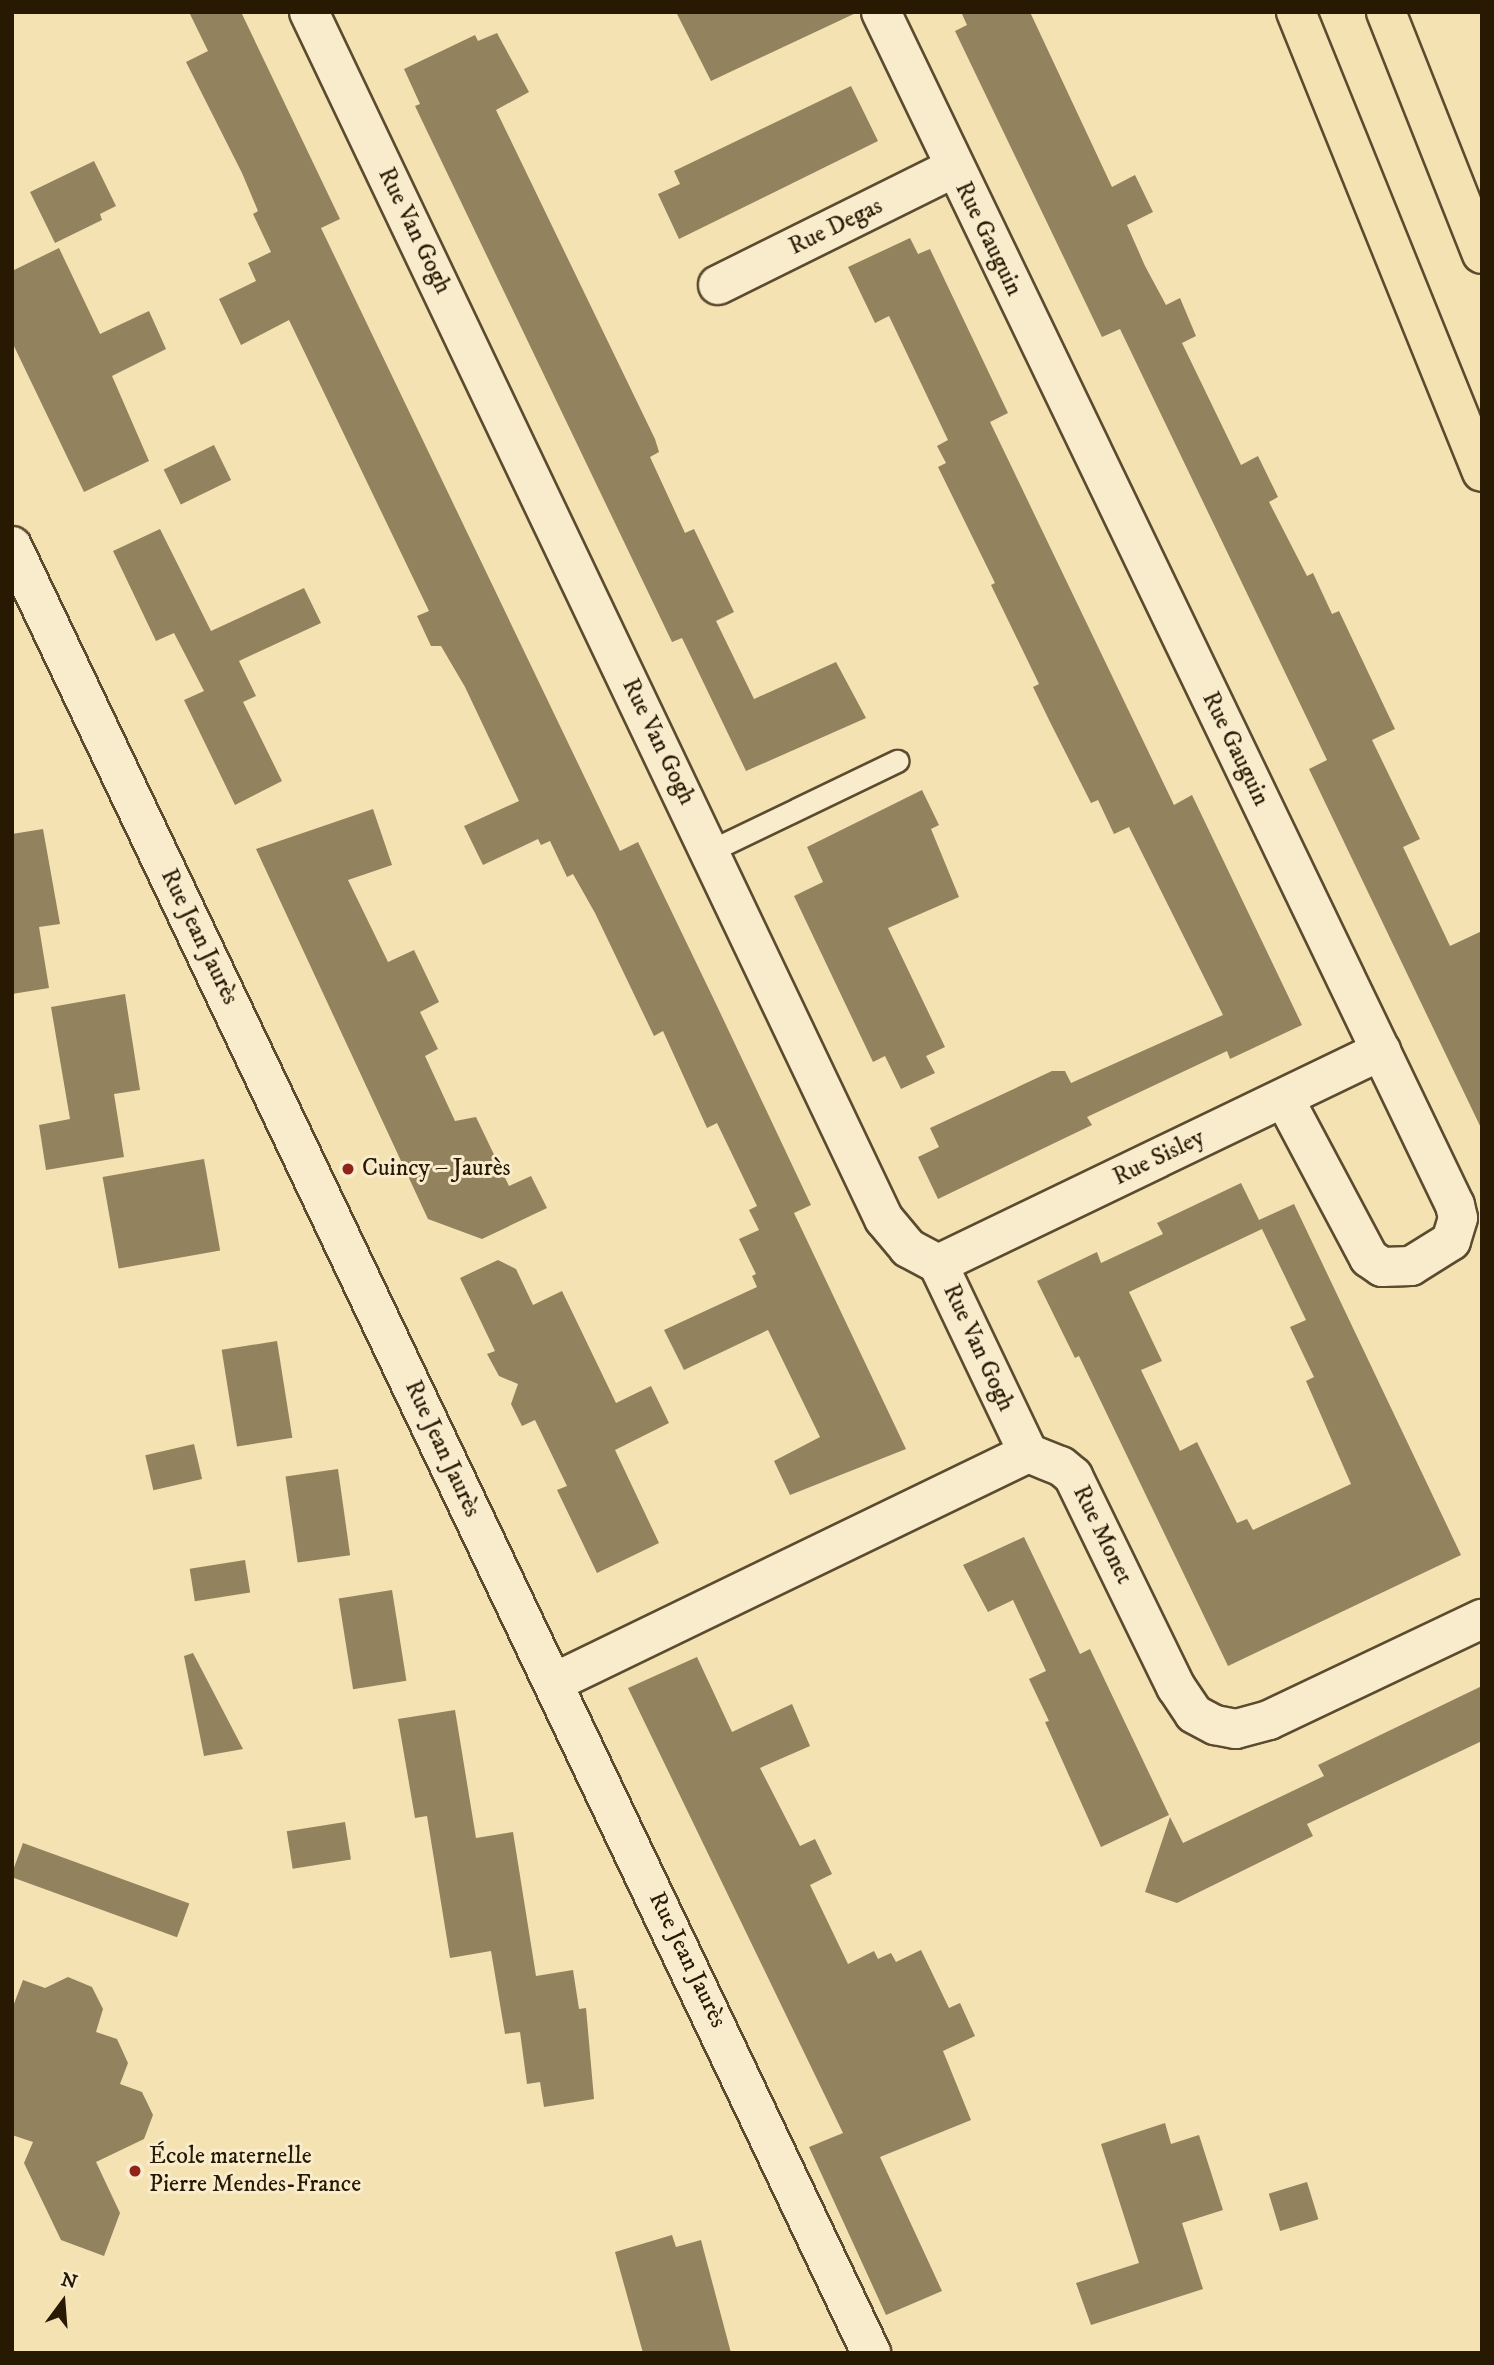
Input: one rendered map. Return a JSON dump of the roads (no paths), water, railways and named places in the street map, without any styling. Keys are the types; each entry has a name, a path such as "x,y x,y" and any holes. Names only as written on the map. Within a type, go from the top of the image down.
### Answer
{"highway":[{"path":"1296,12 1482,472"},
{"path":"1386,12 1482,254"}],"street":[{"name":"Rue Van Gogh","path":"309,12 884,1219 908,1248 938,1264 1028,1453"},
{"name":"Rue Gauguin","path":"880,12 1381,1051 1458,1218 1451,1241 1411,1266 1382,1266 1361,1248 1284,1098"},
{"name":"Rue Degas","path":"718,285 954,168"},
{"name":"Rue Jean Jaurès","path":"12,546 555,1682 871,2353"},
{"name":"Rue Sisley","path":"938,1264 1381,1051"},
{"path":"555,1682 1028,1453"},
{"name":"Rue Monet","path":"1028,1453 1061,1466 1073,1476 1176,1688 1194,1714 1214,1725 1236,1729 1269,1720 1482,1619"}],"lane":[{"path":"710,851 897,761"}],"place":[{"name":"Cuincy – Jaurès","path":"348,1169"},
{"name":"École maternelle Pierre Mendes-France","path":"135,2171"}]}
